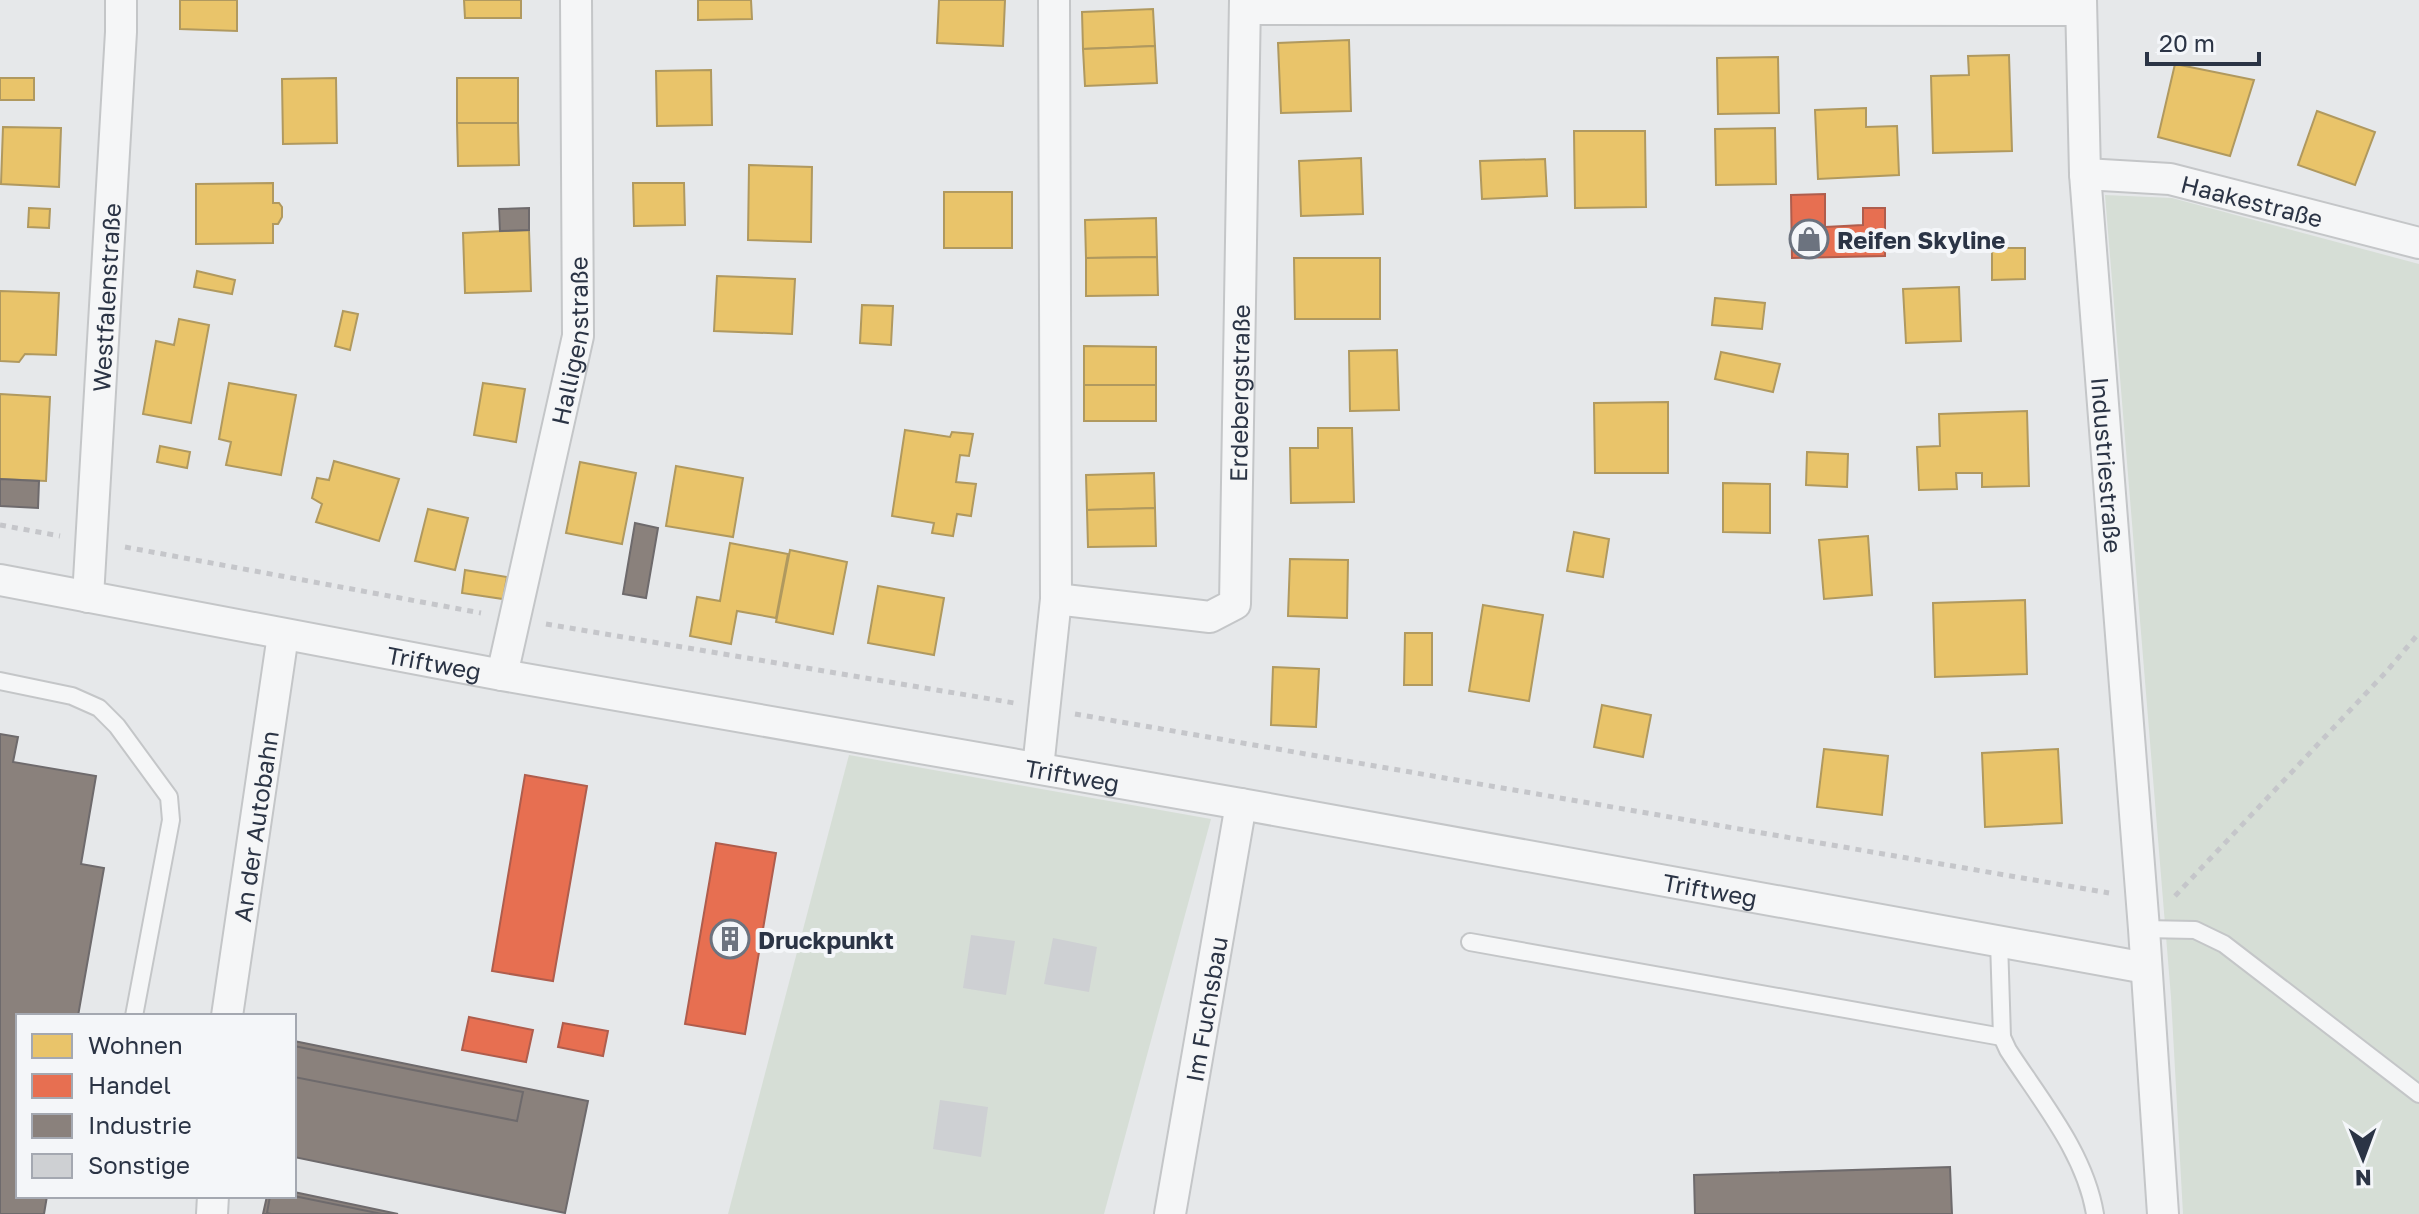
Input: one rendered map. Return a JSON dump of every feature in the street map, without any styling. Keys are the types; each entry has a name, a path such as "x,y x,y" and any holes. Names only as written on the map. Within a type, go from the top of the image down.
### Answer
{"street":[{"name":"Westfalenstraße","path":"88,597 121,0"},
{"name":"Halligenstraße","path":"502,675 578,336 576,0"},
{"path":"1038,768 1056,599 1054,0"},
{"path":"1245,4 2081,5"},
{"name":"Erdebergstraße","path":"1056,599 1210,617 1235,604 1245,4"},
{"name":"Industriestraße","path":"2081,5 2085,174 2163,1214"},
{"name":"Haakestraße","path":"2085,174 2170,179 2419,243"},
{"name":"Triftweg","path":"0,580 502,675 1241,804 2146,968"},
{"name":"An der Autobahn","path":"227,1014 283,635"},
{"name":"Im Fuchsbau","path":"1170,1214 1241,804"}],"lane":[{"path":"0,681 72,696 99,708 117,726 169,797 171,820 134,1014"},
{"path":"2144,929 2195,930 2224,944 2419,1094"},
{"path":"1999,941 2002,1037 2079,1161 2095,1214"},
{"path":"1470,942 2002,1037"}],"path":[{"path":"2144,929 2387,671 2419,633"}],"shaded area":[{"path":"2105,195 2172,198 2419,264 2419,1214 2183,1214 2171,997"},
{"path":"849,755 1211,819 1104,1214 728,1214"}],"building: Wohnen":[{"path":"180,0 237,0 237,31 180,29"},
{"path":"464,0 521,0 521,18 465,18"},
{"path":"698,0 751,0 752,19 698,20"},
{"path":"939,0 1005,0 1003,46 937,43"},
{"path":"1153,9 1155,46 1083,49 1082,12"},
{"path":"1349,40 1351,111 1281,113 1278,43"},
{"path":"1155,46 1157,83 1085,86 1083,49"},
{"path":"2009,55 2012,151 1933,153 1931,76 1969,75 1968,56"},
{"path":"1778,57 1779,113 1718,114 1717,58"},
{"path":"2175,64 2254,80 2230,156 2158,137"},
{"path":"711,70 712,125 657,126 656,71"},
{"path":"0,78 34,78 34,100 0,100"},
{"path":"336,78 337,143 283,144 282,79"},
{"path":"457,78 518,78 518,123 457,123"},
{"path":"1866,108 1866,127 1897,126 1899,175 1818,179 1815,110"},
{"path":"2317,111 2375,132 2355,185 2298,165"},
{"path":"457,123 518,123 519,165 458,166"},
{"path":"3,127 61,128 59,187 1,184"},
{"path":"1775,128 1776,184 1716,185 1715,129"},
{"path":"1574,131 1645,131 1646,207 1575,208"},
{"path":"1361,158 1363,214 1301,216 1299,161"},
{"path":"1545,159 1547,196 1482,199 1480,161"},
{"path":"749,165 812,167 811,242 748,240"},
{"path":"273,183 273,203 279,203 282,207 282,217 278,224 273,224 273,243 196,244 196,184"},
{"path":"633,183 684,183 685,225 634,226"},
{"path":"944,192 1012,192 1012,248 944,248"},
{"path":"29,208 50,209 49,228 28,227"},
{"path":"1156,218 1157,257 1086,258 1085,220"},
{"path":"529,230 531,291 465,293 463,233"},
{"path":"1992,248 2025,248 2025,279 1992,280"},
{"path":"1157,257 1158,295 1086,296 1086,258"},
{"path":"1294,258 1380,258 1380,319 1295,319"},
{"path":"197,271 235,280 232,294 194,287"},
{"path":"717,276 795,279 792,334 714,331"},
{"path":"1959,287 1961,341 1906,343 1903,289"},
{"path":"0,291 59,293 56,355 25,354 19,362 0,361"},
{"path":"1715,298 1765,303 1762,329 1712,325"},
{"path":"862,305 893,306 891,345 860,343"},
{"path":"343,311 358,314 350,350 335,346"},
{"path":"179,319 209,325 191,423 143,414 156,341 174,345"},
{"path":"1084,346 1156,347 1156,385 1084,385"},
{"path":"1397,350 1399,410 1350,411 1349,351"},
{"path":"1721,352 1780,364 1773,392 1715,379"},
{"path":"229,383 296,395 281,475 226,465 231,442 219,439"},
{"path":"483,383 525,389 516,442 474,435"},
{"path":"1084,385 1156,385 1156,421 1084,421"},
{"path":"0,394 50,397 46,481 0,479"},
{"path":"1668,402 1668,473 1595,473 1594,403"},
{"path":"2027,411 2029,486 1982,487 1982,473 1956,473 1957,489 1919,490 1917,447 1940,446 1939,414"},
{"path":"1318,428 1352,428 1354,502 1291,503 1290,448 1318,448"},
{"path":"905,430 950,437 952,432 973,434 969,456 960,455 956,482 976,484 971,516 957,514 953,536 932,533 934,523 892,516"},
{"path":"160,446 190,452 187,468 157,462"},
{"path":"1807,452 1848,454 1847,487 1806,485"},
{"path":"334,461 399,479 379,541 316,522 322,504 312,498 317,478 329,480"},
{"path":"580,462 636,473 622,544 566,533"},
{"path":"676,466 743,478 733,537 666,526"},
{"path":"1154,473 1155,508 1087,510 1086,475"},
{"path":"1723,483 1770,484 1770,533 1723,532"},
{"path":"1155,508 1156,546 1088,547 1087,510"},
{"path":"428,509 468,518 455,570 415,561"},
{"path":"1574,532 1609,539 1603,577 1567,571"},
{"path":"1868,536 1872,595 1824,599 1819,540"},
{"path":"730,543 788,554 776,618 737,611 731,644 690,636 697,597 720,601"},
{"path":"790,550 847,562 833,634 776,622"},
{"path":"1290,559 1348,560 1347,618 1288,616"},
{"path":"465,570 507,577 503,599 462,593"},
{"path":"878,586 944,598 934,655 868,643"},
{"path":"2025,600 2027,674 1935,677 1933,603"},
{"path":"1483,605 1543,615 1529,701 1469,691"},
{"path":"1405,633 1432,633 1432,685 1404,685"},
{"path":"1273,667 1319,669 1316,727 1271,725"},
{"path":"1602,705 1651,715 1643,757 1594,747"},
{"path":"1824,749 1888,756 1882,815 1817,807"},
{"path":"2058,749 2062,823 1985,827 1982,753"}],"building: Handel":[{"path":"1825,194 1825,227 1863,225 1863,208 1885,208 1885,256 1792,258 1791,195"},
{"path":"525,775 587,786 553,981 492,971"},
{"name":"Druckpunkt","path":"716,843 776,853 745,1034 685,1024"},
{"path":"469,1017 533,1030 526,1062 462,1050"},
{"path":"563,1023 608,1031 603,1056 558,1047"}],"building: Industrie":[{"path":"529,208 529,230 500,231 499,209"},
{"path":"0,479 39,481 38,508 0,506"},
{"path":"635,523 658,528 646,598 623,594"},
{"path":"0,734 18,737 13,762 96,776 81,864 104,868 78,1014 16,1014 16,1198 47,1198 44,1214 0,1214"},
{"path":"296,1041 588,1101 565,1213 296,1157"},
{"path":"296,1046 523,1092 517,1121 296,1077"},
{"path":"1950,1167 1952,1214 1695,1214 1694,1175"},
{"path":"296,1192 398,1214 263,1214 267,1198 296,1198"},
{"path":"296,1196 382,1214 271,1214 267,1213 270,1198"}],"building: Sonstige":[{"path":"971,935 1015,941 1006,995 963,988"},
{"path":"1053,938 1097,947 1089,992 1044,984"},
{"path":"940,1100 988,1107 981,1157 933,1149"}],"place":[{"name":"Reifen Skyline","path":"1809,239"},
{"name":"Druckpunkt","path":"730,939"}]}
